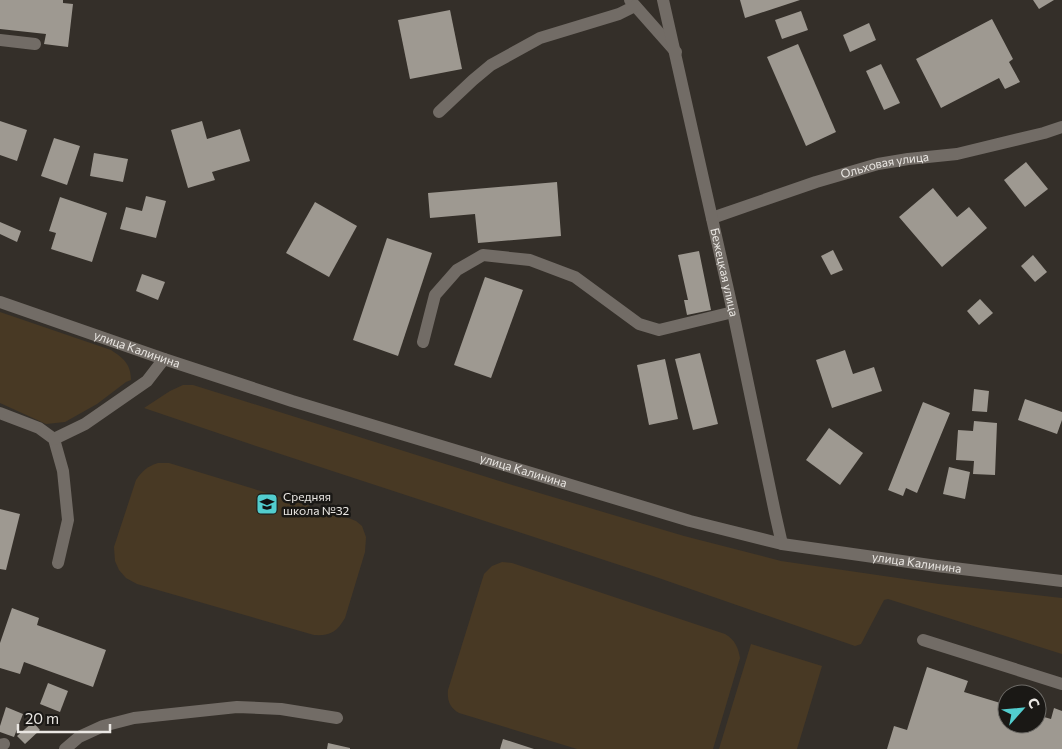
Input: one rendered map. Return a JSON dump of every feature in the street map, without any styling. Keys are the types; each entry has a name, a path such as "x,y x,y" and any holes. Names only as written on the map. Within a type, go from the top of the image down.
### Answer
{"main road":[{"name":"Бежецкая улица","path":"663,0 733,312 782,544"},
{"path":"440,112 491,65 540,38 619,14 632,3 676,52"},
{"path":"0,40 35,44"},
{"name":"Ольховая улица","path":"712,218 816,182 878,164 957,154 1062,127"},
{"path":"423,342 435,295 457,270 483,255 530,260 576,277 639,324 659,330 733,312"},
{"name":"улица Калинина","path":"0,302 292,401 690,521 782,544 1062,581"},
{"path":"54,439 85,424 147,381 164,359"},
{"path":"0,413 39,428 54,439 63,472 68,520 58,563"},
{"path":"923,640 1062,684"},
{"path":"65,749 79,737 103,726 134,718 237,707 281,709 337,718"}],"shaded area":[{"path":"0,312 111,350 126,362 130,370 131,380 97,404 65,422 46,424 0,403"},
{"path":"183,385 193,385 509,484 684,536 781,561 939,584 1062,598 1062,654 888,599 884,600 861,644 855,646 653,576 144,408"},
{"path":"158,463 169,463 346,517 362,526 366,537 365,552 345,618 339,627 329,634 314,635 137,584 126,578 119,570 115,561 114,547 136,480 146,469"},
{"path":"502,562 512,563 725,634 734,641 740,658 713,749 577,749 459,713 453,709 448,698 448,690 484,574 492,566"},
{"path":"751,644 822,666 797,749 719,749"}],"building":[{"path":"0,0 63,0 63,3 73,4 68,47 44,44 46,34 0,29"},
{"path":"740,0 800,0 745,18"},
{"path":"1033,0 1054,0 1039,9"},
{"path":"450,10 462,69 410,79 398,20"},
{"path":"801,11 808,30 782,39 775,20"},
{"path":"992,19 1013,59 1009,62 1020,82 1005,89 999,78 941,108 916,59"},
{"path":"869,23 876,40 850,52 843,35"},
{"path":"798,44 836,132 806,146 767,57"},
{"path":"881,64 900,103 884,110 866,71"},
{"path":"0,121 27,130 17,161 0,155"},
{"path":"202,121 207,139 240,129 250,161 212,172 215,180 188,188 171,130"},
{"path":"54,138 80,146 67,185 41,176"},
{"path":"94,153 128,159 123,182 90,176"},
{"path":"1026,162 1048,189 1025,207 1004,180"},
{"path":"557,182 561,236 478,243 475,214 430,218 428,193"},
{"path":"933,188 957,217 969,207 987,228 942,267 899,217"},
{"path":"146,196 166,201 156,238 120,229 126,207 142,211"},
{"path":"60,197 107,213 92,262 51,249 56,233 49,231"},
{"path":"315,202 357,226 329,277 286,253"},
{"path":"0,222 21,231 17,242 0,234"},
{"path":"387,238 432,253 398,356 353,340"},
{"path":"833,250 843,270 831,275 821,256"},
{"path":"699,251 711,310 687,315 684,300 688,300 678,255"},
{"path":"1033,255 1047,272 1035,282 1021,266"},
{"path":"142,274 165,282 158,300 136,291"},
{"path":"485,277 523,290 491,378 454,365"},
{"path":"980,299 993,313 979,325 967,311"},
{"path":"845,350 853,374 874,367 882,391 832,408 816,360"},
{"path":"700,353 718,424 693,430 675,359"},
{"path":"665,359 678,419 649,425 637,365"},
{"path":"974,389 989,391 987,412 972,411"},
{"path":"1025,399 1062,412 1062,420 1057,434 1018,420"},
{"path":"923,402 950,413 917,493 906,488 903,496 888,490"},
{"path":"974,421 997,423 995,475 973,474 974,461 956,460 958,430 973,431"},
{"path":"829,428 863,453 840,485 806,460"},
{"path":"949,467 970,472 965,499 943,494"},
{"path":"0,509 20,514 6,570 0,569"},
{"path":"12,608 39,618 37,625 106,650 93,687 24,662 20,674 0,668 0,643"},
{"path":"927,667 968,681 964,692 997,702 997,734 1047,734 1047,718 1051,719 1054,708 1062,711 1062,749 887,749 894,726 907,730"},
{"path":"48,683 68,691 60,712 40,704"},
{"path":"6,707 23,714 14,737 0,732"},
{"path":"33,722 40,730 25,744 17,736"},
{"path":"503,739 534,749 500,749"},
{"path":"328,743 350,748 350,749 327,749"}],"place":[{"name":"Средняя школа №32","path":"267,504"}]}
